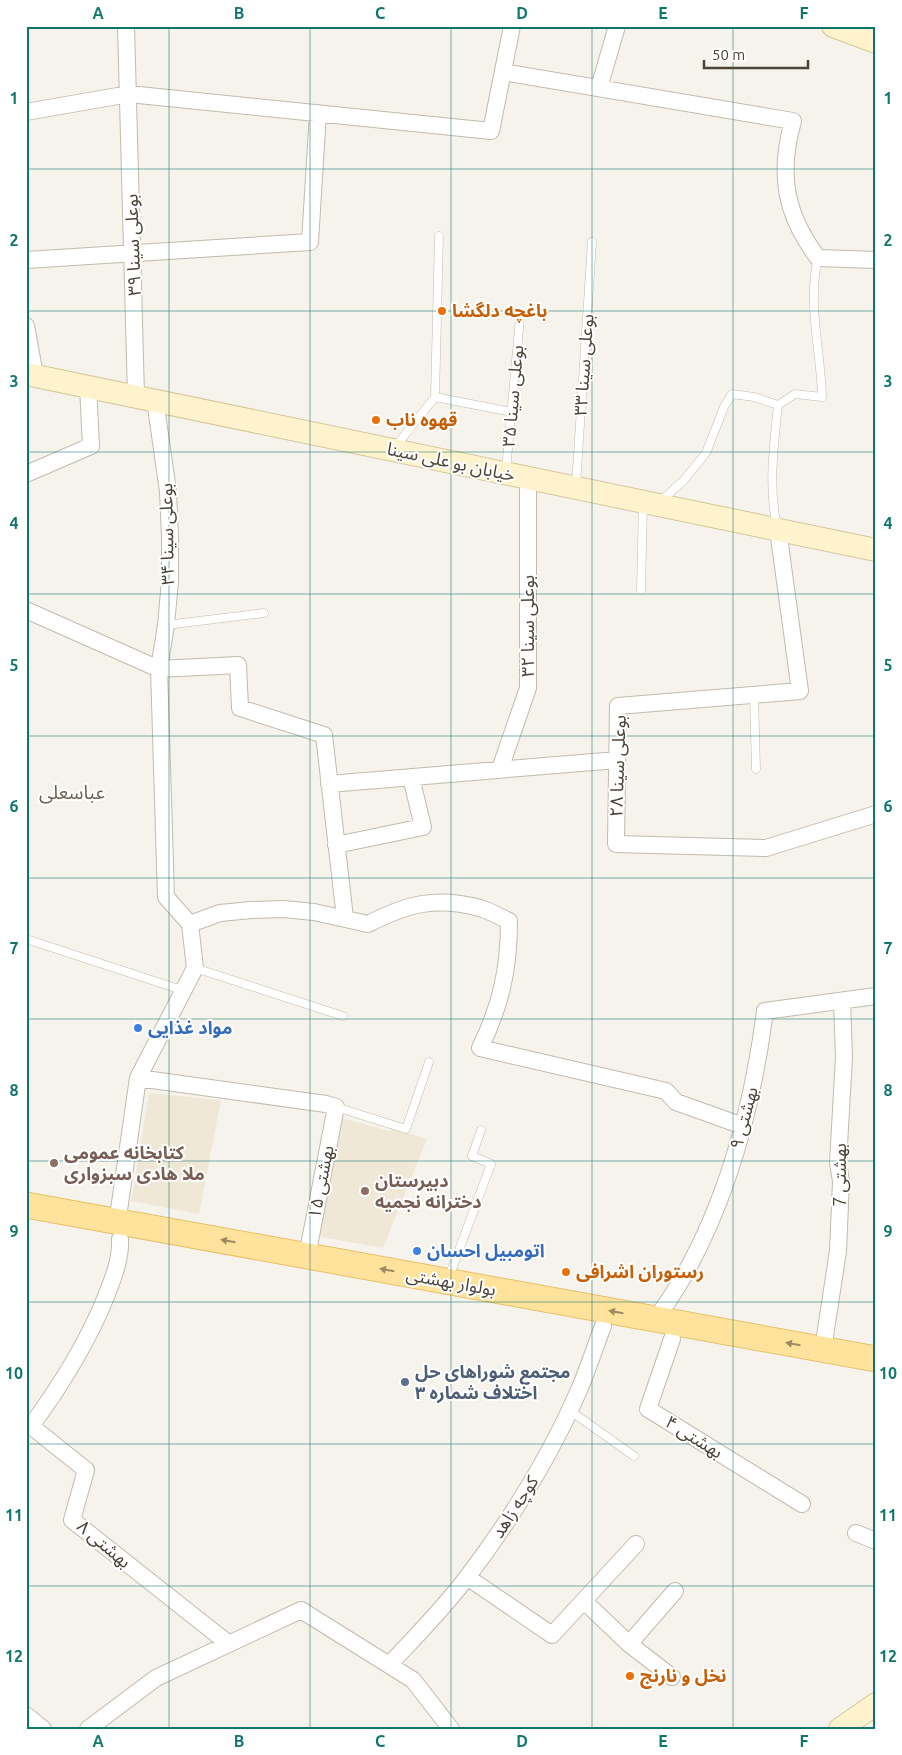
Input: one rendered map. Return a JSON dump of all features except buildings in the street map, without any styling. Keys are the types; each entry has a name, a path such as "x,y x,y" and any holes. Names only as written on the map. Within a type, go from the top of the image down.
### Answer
{"main road":[{"path":"833,26 876,42"},
{"name":"خیابان بو علی سینا","path":"31,375 876,550"},
{"name":"بولوار بهشتی","path":"26,1205 120,1230 603,1326 876,1376"},
{"name":"بولوار بهشتی","path":"26,1222 120,1230 307,1256 876,1359"},
{"path":"840,1729 874,1710"}],"street":[{"name":"بوعلی سینا ۳۹","path":"126,26 134,253 146,398"},
{"path":"26,112 129,94 491,131 512,26"},
{"path":"599,88 617,26"},
{"path":"503,72 793,121 787,141 785,182 789,203 806,241 818,258 876,260"},
{"path":"26,260 310,242 318,113"},
{"path":"26,326 31,375"},
{"path":"26,474 91,446 88,386"},
{"name":"بوعلی سینا ۳۴","path":"146,398 167,482 170,536 170,580 166,625 159,669 166,897 190,924"},
{"name":"بوعلی سینا ۳۲","path":"500,769 528,688 528,478"},
{"name":"بوعلی سینا ۲۸","path":"778,530 800,691 618,706 616,844 766,848 876,814"},
{"path":"26,610 159,669 238,665 240,708 324,735 345,918"},
{"path":"329,784 617,760"},
{"path":"336,845 423,827 410,777"},
{"path":"120,1230 119,1210 138,1078 196,968 190,924 220,913 283,909 314,912 368,924 394,911 423,903 453,902 482,909 509,921 509,948 506,974 500,999 492,1024 480,1048 666,1091 676,1102 743,1126"},
{"name":"بهشتی ۹","path":"656,1319 679,1284 707,1229 730,1171 743,1126 760,1050 765,1011 876,996"},
{"name":"بهشتی 7","path":"822,1349 838,1251 841,1181 838,1163 844,1058 842,1000"},
{"path":"138,1078 326,1104 336,1107"},
{"name":"بهشتی ۱۵","path":"307,1256 336,1107"},
{"name":"بهشتی ۸","path":"120,1230 121,1251 115,1274 99,1315 80,1354 57,1391 31,1426 86,1470 72,1520 229,1644"},
{"name":"کوچه زاهد","path":"390,1665 430,1622 467,1577 514,1510 547,1456 579,1390 603,1326"},
{"name":"بهشتی ۴","path":"672,1339 648,1409 802,1504"},
{"path":"856,1532 876,1541"},
{"path":"467,1577 552,1635 636,1544"},
{"path":"629,1644 675,1591"},
{"path":"584,1601 629,1644 672,1677"},
{"path":"88,1729 156,1678 301,1610 413,1680 451,1729"},
{"path":"26,1715 43,1729"}],"lane":[{"path":"393,450 435,397 439,236"},
{"name":"بوعلی سینا ۳۳","path":"576,488 592,242"},
{"path":"778,405 795,394 822,397 821,370 815,326 814,278 818,258"},
{"name":"بوعلی سینا ۳۵","path":"506,474 520,318"},
{"path":"641,590 650,503 684,480 706,453 724,408 732,394 754,397 778,405"},
{"path":"435,397 512,412"},
{"path":"778,405 773,509 778,530"},
{"path":"166,625 264,612"},
{"path":"754,695 756,769"},
{"path":"26,938 185,991"},
{"path":"196,968 343,1016"},
{"path":"336,1107 406,1129 429,1062"},
{"path":"448,1281 491,1164 472,1156 481,1130"},
{"path":"569,1410 634,1456"}],"shaded area":[{"path":"149,1093 221,1100 199,1214 131,1201"},
{"name":"دبیرستان دخترانه نجمیه","path":"342,1118 390,1131 392,1128 427,1139 383,1248 316,1236 338,1121"}],"place":[{"name":"باغچه دلگشا","path":"442,311"},
{"name":"قهوه ناب","path":"376,420"},
{"name":"مواد غذایی","path":"138,1028"},
{"name":"کتابخانه عمومی ملا هادی سبزواری","path":"54,1163"},
{"name":"دبیرستان دخترانه نجمیه","path":"365,1191"},
{"name":"اتومبیل احسان","path":"417,1251"},
{"name":"رستوران اشرافی","path":"566,1272"},
{"name":"مجتمع شوراهای حل اختلاف شماره ۳","path":"405,1382"},
{"name":"نخل و نارنج","path":"630,1676"}],"district":[{"name":"عباسعلی","path":"72,792"}]}
